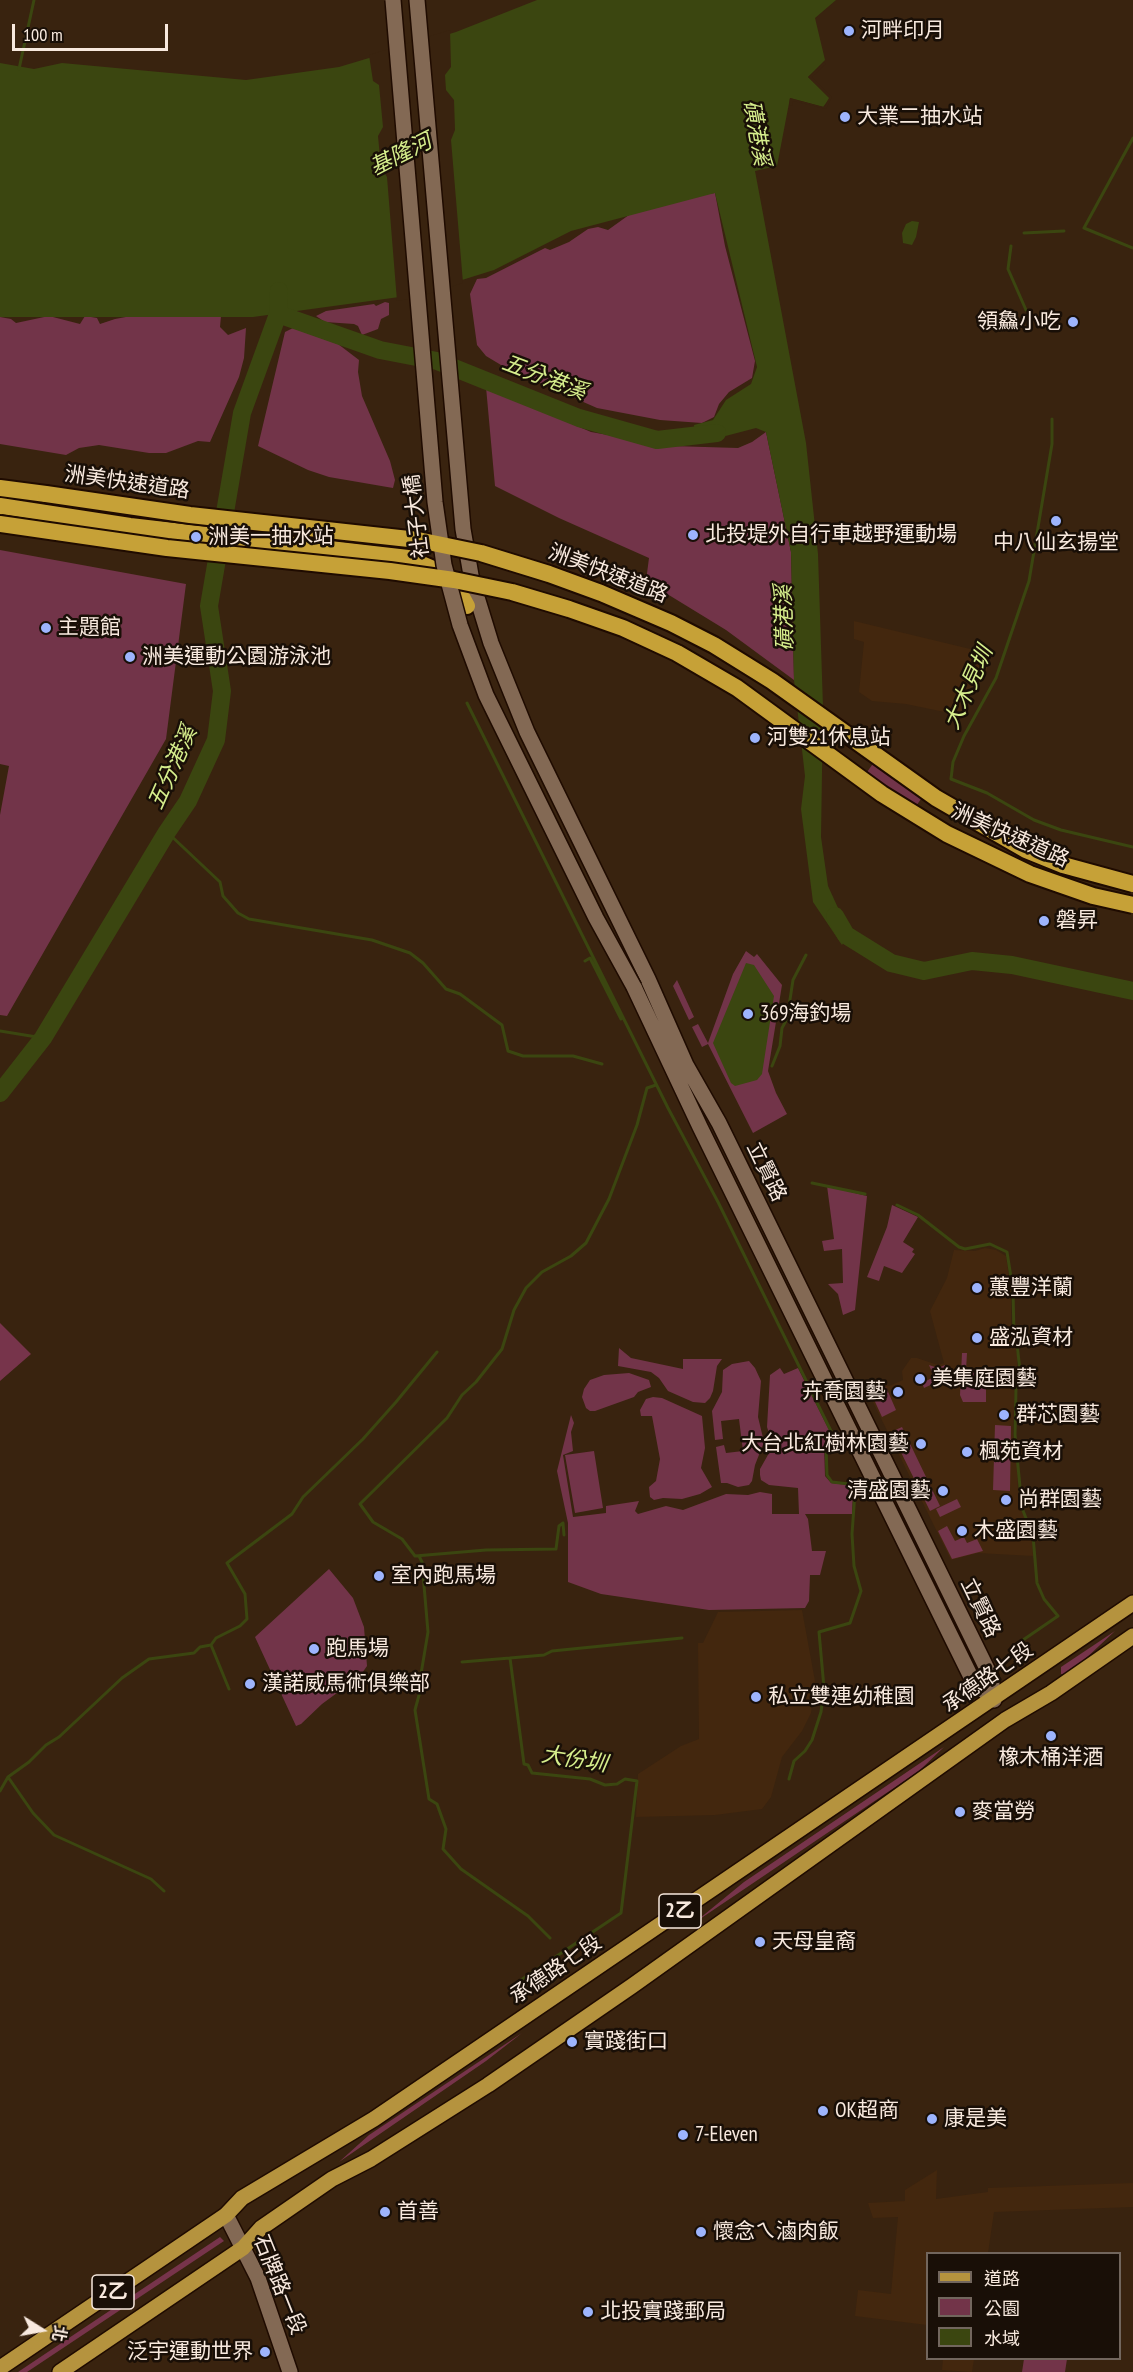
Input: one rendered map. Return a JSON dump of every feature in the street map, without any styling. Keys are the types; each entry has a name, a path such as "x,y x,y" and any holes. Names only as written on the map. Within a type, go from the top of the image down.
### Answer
{"highway":[{"name":"洲美快速道路","path":"0,488 190,514 418,540 481,553 549,573 661,618 714,645 772,681 936,798 1026,850 1063,865 1133,884"},
{"path":"0,506 130,526 376,553 396,558 420,569 439,583 459,605"},
{"name":"洲美快速道路","path":"0,524 167,548 390,571 454,580 512,592 569,609 623,628 677,653 727,682 882,794 957,840 1030,874 1093,896 1133,905"}],"main road":[{"name":"承德路七段","path":"0,2368 226,2215 242,2198 374,2119 1133,1604"},
{"name":"2乙","path":"60,2372 243,2248 261,2228 332,2179 370,2159 488,2085 632,1986 1005,1720 1050,1693 1133,1636"}],"street":[{"name":"社子大橋","path":"393,0 435,502 444,565 460,625 486,695 596,918 634,987"},
{"name":"立賢路","path":"417,0 463,530 472,580 491,643 527,732 648,979 686,1065 719,1124 988,1671 994,1700"},
{"name":"立賢路","path":"634,987 742,1213 973,1681 994,1700"},
{"path":"742,1213 758,1205"},
{"name":"石牌路一段","path":"226,2215 258,2278 290,2372"}],"shaded area":[{"path":"854,621 991,654 986,673 959,715 906,704 872,701 859,692 864,642 854,639"},
{"path":"985,1248 996,1250 1006,1256 1011,1290 1011,1329 1017,1354 1013,1435 1017,1457 1018,1492 1032,1536 1033,1556 978,1553 951,1560 867,1390 882,1384 889,1386 903,1380 902,1371 911,1358 938,1365 944,1363 930,1311 947,1278 954,1250 975,1251"},
{"path":"0,1323 31,1354 0,1381"},
{"name":"私立雙連幼稚園","path":"802,1610 815,1681 811,1713 802,1731 782,1757 771,1797 762,1809 715,1815 636,1817 638,1774 681,1746 699,1739 698,1643 703,1643 718,1612"},
{"path":"1115,1631 1068,1675 1061,1674 1061,1667"},
{"path":"944,1747 919,1771 694,1923 744,1882"},
{"path":"522,2033 486,2061 339,2162 369,2135"},
{"path":"937,2170 936,2199 988,2192 988,2188 1133,2183 1133,2207 994,2212 988,2252 926,2252 926,2325 855,2316 858,2290 891,2294 898,2217 873,2218 868,2203 905,2201 905,2190"},
{"path":"220,2237 224,2241 27,2372 18,2372"},
{"path":"943,2360 974,2360 972,2372 942,2370"}],"green space":[{"path":"715,193 725,246 755,361 752,378 729,392 719,404 714,417 702,423 660,420 597,408 506,368 486,356 477,345 470,294 477,279 486,278 545,248 550,250 569,242 588,229 598,227 608,230 647,202"},
{"path":"385,302 389,303 389,315 381,319 378,329 362,335 358,326 354,324 325,322 316,316 326,311 374,304 376,306"},
{"path":"153,312 221,316 220,327 228,335 246,328 244,358 239,377 210,442 198,441 166,453 149,453 99,445 79,448 66,455 0,444 0,317 11,319 16,323 49,316 80,324 85,316 97,318 100,324"},
{"path":"293,328 338,344 359,360 358,372 362,396 390,461 395,480 393,488 329,477 308,470 258,446 285,332"},
{"name":"北投堤外自行車越野運動場","path":"486,387 591,432 671,446 738,448 766,432 791,552 794,680 726,630 646,581 649,558 559,518 495,486"},
{"path":"0,550 186,584 166,739 7,1016 0,1015 0,815 9,766 0,764"},
{"path":"879,755 928,789 907,819 858,785"},
{"name":"369海釣場","path":"746,951 754,957 757,954 782,985 768,1071 787,1114 753,1133 708,1044 702,1047 692,1027 698,1024 708,1043 733,974"},
{"path":"677,980 694,1017 689,1020 673,986"},
{"path":"827,1186 867,1196 855,1310 843,1315 838,1294 828,1284 843,1283 842,1249 824,1251 822,1241 834,1239"},
{"path":"892,1205 918,1217 903,1242 914,1249 912,1252 915,1254 902,1273 884,1266 879,1281 867,1277 887,1227"},
{"path":"619,1348 631,1358 683,1369 683,1359 722,1359 717,1366 710,1398 705,1403 693,1402 668,1391 659,1378 651,1372 618,1366"},
{"path":"962,1353 967,1353 966,1370 986,1370 986,1402 963,1402 960,1395"},
{"path":"749,1361 761,1381 758,1417 764,1442 755,1465 752,1481 749,1485 738,1487 721,1483 716,1447 724,1445 726,1453 743,1451 739,1419 721,1421 723,1439 715,1440 712,1411 722,1392 723,1370 732,1364"},
{"path":"929,1365 938,1368 945,1365 950,1376 924,1388 922,1383 934,1377"},
{"path":"780,1368 784,1374 798,1368 829,1430 824,1445 825,1476 831,1483 848,1485 853,1493 852,1514 805,1514 808,1519 812,1551 826,1551 820,1575 810,1575 809,1601 805,1608 709,1610 601,1594 568,1582 568,1523 557,1471 571,1415 574,1423 571,1432 573,1451 563,1455 573,1517 606,1513 606,1506 639,1501 635,1511 638,1514 666,1506 683,1510 726,1494 748,1495 760,1492 772,1494 772,1514 799,1514 798,1488 769,1485 761,1480 760,1475 760,1469 773,1446 767,1427 770,1375"},
{"path":"629,1373 649,1380 651,1387 638,1392 634,1397 595,1411 586,1408 582,1397 590,1380 604,1375"},
{"path":"886,1387 896,1410 882,1417 871,1393"},
{"path":"662,1398 702,1416 705,1448 701,1468 712,1487 700,1494 682,1499 654,1500 650,1497 649,1487 656,1481 660,1459 652,1416 641,1416 640,1410 646,1399"},
{"path":"995,1425 1011,1426 1010,1491 993,1490"},
{"path":"902,1427 940,1506 930,1511 891,1432"},
{"path":"594,1451 603,1508 575,1513 565,1455"},
{"path":"957,1499 961,1507 940,1517 936,1509"},
{"path":"947,1526 955,1541 964,1537 967,1543 977,1539 983,1551 952,1559 938,1531"},
{"name":"跑馬場","path":"329,1569 353,1598 364,1627 367,1666 360,1676 296,1726 255,1637"},
{"path":"1024,2360 1067,2360 1065,2372 1022,2372"}],"water":[{"name":"基隆河","path":"537,0 836,0 815,18 825,60 808,77 830,98 823,107 790,98 777,166 755,171 806,443 818,554 823,707 821,837 828,886 849,932 842,945 813,902 801,809 805,776 794,680 791,552 766,432 756,428 695,444 694,425 713,420 726,400 751,384 757,367 715,193 571,231 494,270 414,295 253,317 0,317 0,63 34,69 62,63 246,80 339,67 456,32"},
{"path":"912,221 919,222 912,245 903,243 902,233 906,224"},
{"path":"746,963 754,965 774,996 762,1074 757,1080 735,1086 731,1083 713,1043"}],"pier":[{"path":"450,30 451,67 445,75 446,90 454,100 455,130 451,140 463,283 415,298 397,301 387,177 381,167 378,136 383,127 379,85 373,81 369,55"},
{"path":"824,62 826,64 812,77 832,97 826,109 793,101 792,106 789,105 790,98 824,107 829,98 808,77"}],"waterway":[{"path":"19,69 34,0"},
{"name":"大木見圳","path":"1133,138 1084,228 1133,248"},
{"name":"大木見圳","path":"1024,233 1064,231"},
{"name":"大木見圳","path":"1011,246 1008,269 1026,310"},
{"name":"五分港溪","path":"0,1093 43,1038 188,801 216,740 222,691 209,606 242,413 278,314 279,291"},
{"name":"五分港溪","path":"278,314 380,350 437,361 579,418 657,440 717,433"},
{"name":"大木見圳","path":"1052,419 1052,444 1029,581 996,678 964,736 953,762 951,779 987,793 1034,820 1061,830 1133,847"},
{"path":"467,703 831,1431 826,1445 827,1475 832,1482 849,1484 855,1492 852,1534 854,1566 861,1591 850,1623 819,1632 824,1688 821,1712 812,1740 805,1751 794,1761 789,1779"},
{"path":"167,832 220,882 223,896 238,913 249,919 372,940 410,953 423,963 446,989 460,994 502,1025 508,1051 523,1056 573,1056 602,1064"},
{"name":"磺港溪","path":"835,916 846,935 891,963 924,971 972,961 1012,965 1133,991"},
{"path":"772,1066 780,1046 782,1028 787,1019 793,980 806,955"},
{"path":"585,961 590,958 621,1019"},
{"path":"0,1031 43,1038"},
{"path":"564,1535 563,1523 559,1526 556,1549 486,1550 415,1556 402,1539 373,1522 360,1504 447,1418 462,1395 476,1382 502,1349 514,1310 526,1288 542,1272 571,1256 586,1243 609,1199 637,1125 647,1088 656,1085"},
{"path":"812,1183 865,1194"},
{"path":"897,1205 918,1215 959,1247 965,1249 990,1244 1007,1252 1013,1290 1014,1336 1020,1371 1016,1387 1015,1435 1022,1508 1033,1536 1037,1583 1044,1599 1058,1616 1023,1640"},
{"path":"8,1777 59,1737 122,1678 149,1659 194,1653 200,1647 211,1645 216,1638 240,1626 247,1619 245,1594 227,1563 292,1514 303,1497 363,1439 437,1352"},
{"path":"419,1556 422,1562 428,1632 421,1674 417,1680 422,1684 415,1710 429,1799 437,1804 446,1829 443,1849 461,1869 528,1916 550,1938"},
{"name":"大份圳","path":"512,1986 621,1913 637,1781 625,1779 617,1784 605,1785 590,1779 532,1773 528,1765 524,1764 510,1658 544,1655 552,1651 682,1638"},
{"path":"211,1645 229,1689"},
{"path":"462,1662 510,1658"},
{"path":"0,1791 8,1777 33,1813 54,1835 151,1879 164,1891"}],"place":[{"name":"河畔印月","path":"849,31"},
{"name":"大業二抽水站","path":"845,117"},
{"name":"領鱻小吃","path":"1073,322"},
{"name":"中八仙玄揚堂","path":"1056,521"},
{"name":"北投堤外自行車越野運動場","path":"693,535"},
{"name":"洲美一抽水站","path":"196,537"},
{"name":"主題館","path":"46,628"},
{"name":"洲美運動公園游泳池","path":"130,657"},
{"name":"河雙21休息站","path":"755,738"},
{"name":"磐昇","path":"1044,921"},
{"name":"369海釣場","path":"748,1014"},
{"name":"蕙豐洋蘭","path":"977,1288"},
{"name":"盛泓資材","path":"977,1338"},
{"name":"美集庭園藝","path":"920,1379"},
{"name":"卉喬園藝","path":"898,1392"},
{"name":"群芯園藝","path":"1004,1415"},
{"name":"大台北紅樹林園藝","path":"921,1444"},
{"name":"楓苑資材","path":"967,1452"},
{"name":"清盛園藝","path":"943,1491"},
{"name":"尚群園藝","path":"1006,1500"},
{"name":"木盛園藝","path":"962,1531"},
{"name":"室內跑馬場","path":"379,1576"},
{"name":"跑馬場","path":"314,1649"},
{"name":"漢諾威馬術俱樂部","path":"250,1684"},
{"name":"私立雙連幼稚園","path":"756,1697"},
{"name":"橡木桶洋酒","path":"1051,1736"},
{"name":"麥當勞","path":"960,1812"},
{"name":"天母皇裔","path":"760,1942"},
{"name":"實踐街口","path":"572,2042"},
{"name":"OK超商","path":"823,2111"},
{"name":"康是美","path":"932,2119"},
{"name":"7-Eleven","path":"683,2135"},
{"name":"首善","path":"385,2212"},
{"name":"懷念ㄟ滷肉飯","path":"701,2232"},
{"name":"北投實踐郵局","path":"588,2312"},
{"name":"泛宇運動世界","path":"265,2352"}]}
